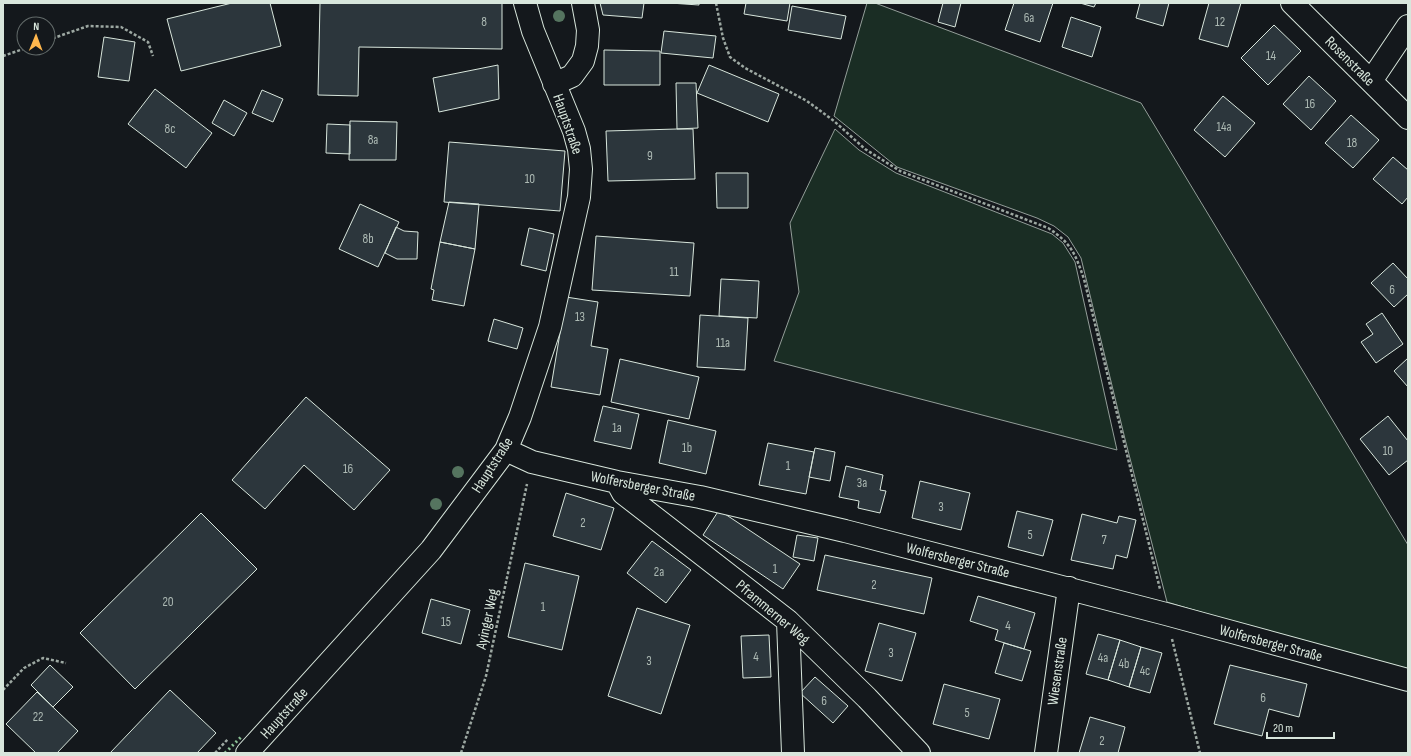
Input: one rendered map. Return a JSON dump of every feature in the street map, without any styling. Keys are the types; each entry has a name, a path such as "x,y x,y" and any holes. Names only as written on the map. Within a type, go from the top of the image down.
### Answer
{"street":[{"name":"Hauptstraße","path":"247,753 431,550 506,450 520,417 550,327 579,197 581,169 574,131 533,32 525,3"},
{"name":"Hauptstraße","path":"554,84 572,76 583,61 587,46 588,30 583,3"},
{"name":"Rosenstraße","path":"1292,3 1408,118"},
{"path":"1371,81 1408,26"},
{"name":"Wolfersberger Straße","path":"506,450 532,462 617,482 700,497 845,530 1069,588 1408,680"},
{"name":"Pframmerner Weg","path":"617,482 623,493 788,621 867,698 919,753"},
{"name":"Wiesenstraße","path":"1046,753 1069,588"},
{"path":"788,621 793,753"}],"path":[{"path":"716,3 723,38 730,57 745,68 807,101 834,121 865,149 900,171 1048,228 1060,236 1072,248 1084,279 1200,753"},
{"path":"56,37 88,26 121,27 148,42 153,56"},
{"path":"3,56 16,51"},
{"name":"Ayinger Weg","path":"461,753 486,676 526,488"},
{"path":"3,690 24,668 43,658 66,663"}],"green space":[{"path":"867,3 875,3 1141,103 1408,545 1408,672 1375,664 1167,602 1125,439 1081,258 1068,237 1054,226 1037,218 897,167 834,116"},
{"path":"835,129 859,150 896,173 1052,234 1063,243 1075,262 1117,450 774,361 799,292 790,223"}],"building":[{"path":"232,3 270,3 281,46 181,71 167,19"},
{"path":"320,3 502,3 502,49 359,47 358,96 318,95"},
{"path":"600,3 644,3 642,18 603,15"},
{"path":"670,3 699,3 699,5"},
{"path":"746,3 790,3 787,21 744,14"},
{"path":"943,3 961,3 955,27 938,22"},
{"path":"1014,3 1053,3 1040,42 1005,30"},
{"path":"1080,3 1096,3 1094,7"},
{"path":"1140,3 1169,3 1163,26 1136,18"},
{"path":"1209,3 1241,3 1228,47 1199,39"},
{"path":"792,6 846,16 841,39 788,30"},
{"path":"1071,17 1101,27 1092,57 1062,47"},
{"path":"1274,25 1301,51 1268,85 1241,58"},
{"path":"664,31 716,36 713,58 661,53"},
{"path":"104,37 135,42 129,81 98,77"},
{"path":"604,50 660,51 660,85 604,85"},
{"path":"498,65 499,99 439,112 433,78"},
{"path":"709,65 779,94 768,122 697,93"},
{"path":"1309,76 1336,101 1311,130 1283,104"},
{"path":"676,83 696,83 698,128 677,129"},
{"path":"155,89 212,133 186,168 128,124"},
{"path":"262,90 283,99 273,122 252,113"},
{"path":"1223,96 1255,123 1225,157 1194,130"},
{"path":"224,100 247,113 234,136 212,123"},
{"path":"1351,115 1379,140 1353,168 1325,143"},
{"path":"350,121 397,122 396,160 349,160"},
{"path":"327,124 350,125 350,154 326,153"},
{"path":"693,129 695,179 608,181 606,131"},
{"path":"449,142 565,151 560,211 444,202"},
{"path":"1393,157 1408,170 1408,197 1402,204 1373,179"},
{"path":"716,173 748,173 748,208 717,208"},
{"path":"449,202 479,204 475,249 440,242"},
{"path":"360,204 399,222 378,267 339,249"},
{"path":"396,227 404,231 418,232 417,259 397,259 385,253"},
{"path":"529,228 554,234 546,271 521,265"},
{"path":"596,236 694,243 690,296 592,290"},
{"path":"440,242 475,249 464,306 432,300 434,290 431,289"},
{"path":"1393,263 1408,279 1408,294 1394,307 1371,283"},
{"path":"721,279 759,281 757,318 719,316"},
{"path":"566,297 598,302 591,346 608,349 600,395 551,387"},
{"path":"1382,313 1403,344 1376,363 1361,342 1373,334 1366,324"},
{"path":"700,315 748,318 745,370 697,367"},
{"path":"494,319 523,328 517,349 488,341"},
{"path":"1408,358 1408,387 1394,371"},
{"path":"620,359 699,377 689,419 611,402"},
{"path":"306,397 390,470 354,510 304,465 265,509 232,480"},
{"path":"603,406 639,414 631,449 594,441"},
{"path":"1388,416 1408,441 1408,460 1389,475 1360,439"},
{"path":"668,420 716,431 706,474 659,463"},
{"path":"768,443 814,452 806,494 759,485"},
{"path":"815,448 835,452 830,481 809,477"},
{"path":"846,466 883,475 880,490 886,491 880,513 858,508 859,501 839,497"},
{"path":"920,481 970,493 961,530 912,518"},
{"path":"566,493 614,508 601,550 553,536"},
{"path":"719,510 800,564 783,589 703,535"},
{"path":"1017,511 1053,520 1043,556 1008,547"},
{"path":"201,513 257,569 135,689 80,633"},
{"path":"1082,514 1117,523 1119,516 1136,520 1127,558 1116,555 1113,569 1071,560"},
{"path":"797,535 818,538 814,561 793,557"},
{"path":"652,541 691,570 666,603 627,573"},
{"path":"825,555 932,578 924,614 817,590"},
{"path":"525,563 579,576 562,650 508,637"},
{"path":"978,596 1035,613 1024,649 995,640 998,630 970,621"},
{"path":"431,599 470,610 461,644 422,633"},
{"path":"637,608 690,625 661,714 608,696"},
{"path":"879,623 916,633 902,681 865,671"},
{"path":"1098,634 1120,640 1108,680 1086,674"},
{"path":"769,635 771,677 743,678 741,636"},
{"path":"1120,640 1141,647 1129,687 1108,680"},
{"path":"1004,643 1031,651 1022,681 995,673"},
{"path":"1141,647 1162,653 1150,693 1129,687"},
{"path":"50,665 73,687 53,707 31,685"},
{"path":"1230,665 1307,684 1299,717 1269,709 1262,736 1214,724"},
{"path":"815,677 848,706 833,723 800,693"},
{"path":"944,684 1000,699 989,739 933,724"},
{"path":"170,690 216,733 197,753 110,753"},
{"path":"37,692 78,731 57,753 36,753 6,724"},
{"path":"1090,717 1125,727 1118,753 1079,753"}],"hedge":[{"path":"225,753 242,736"}]}
